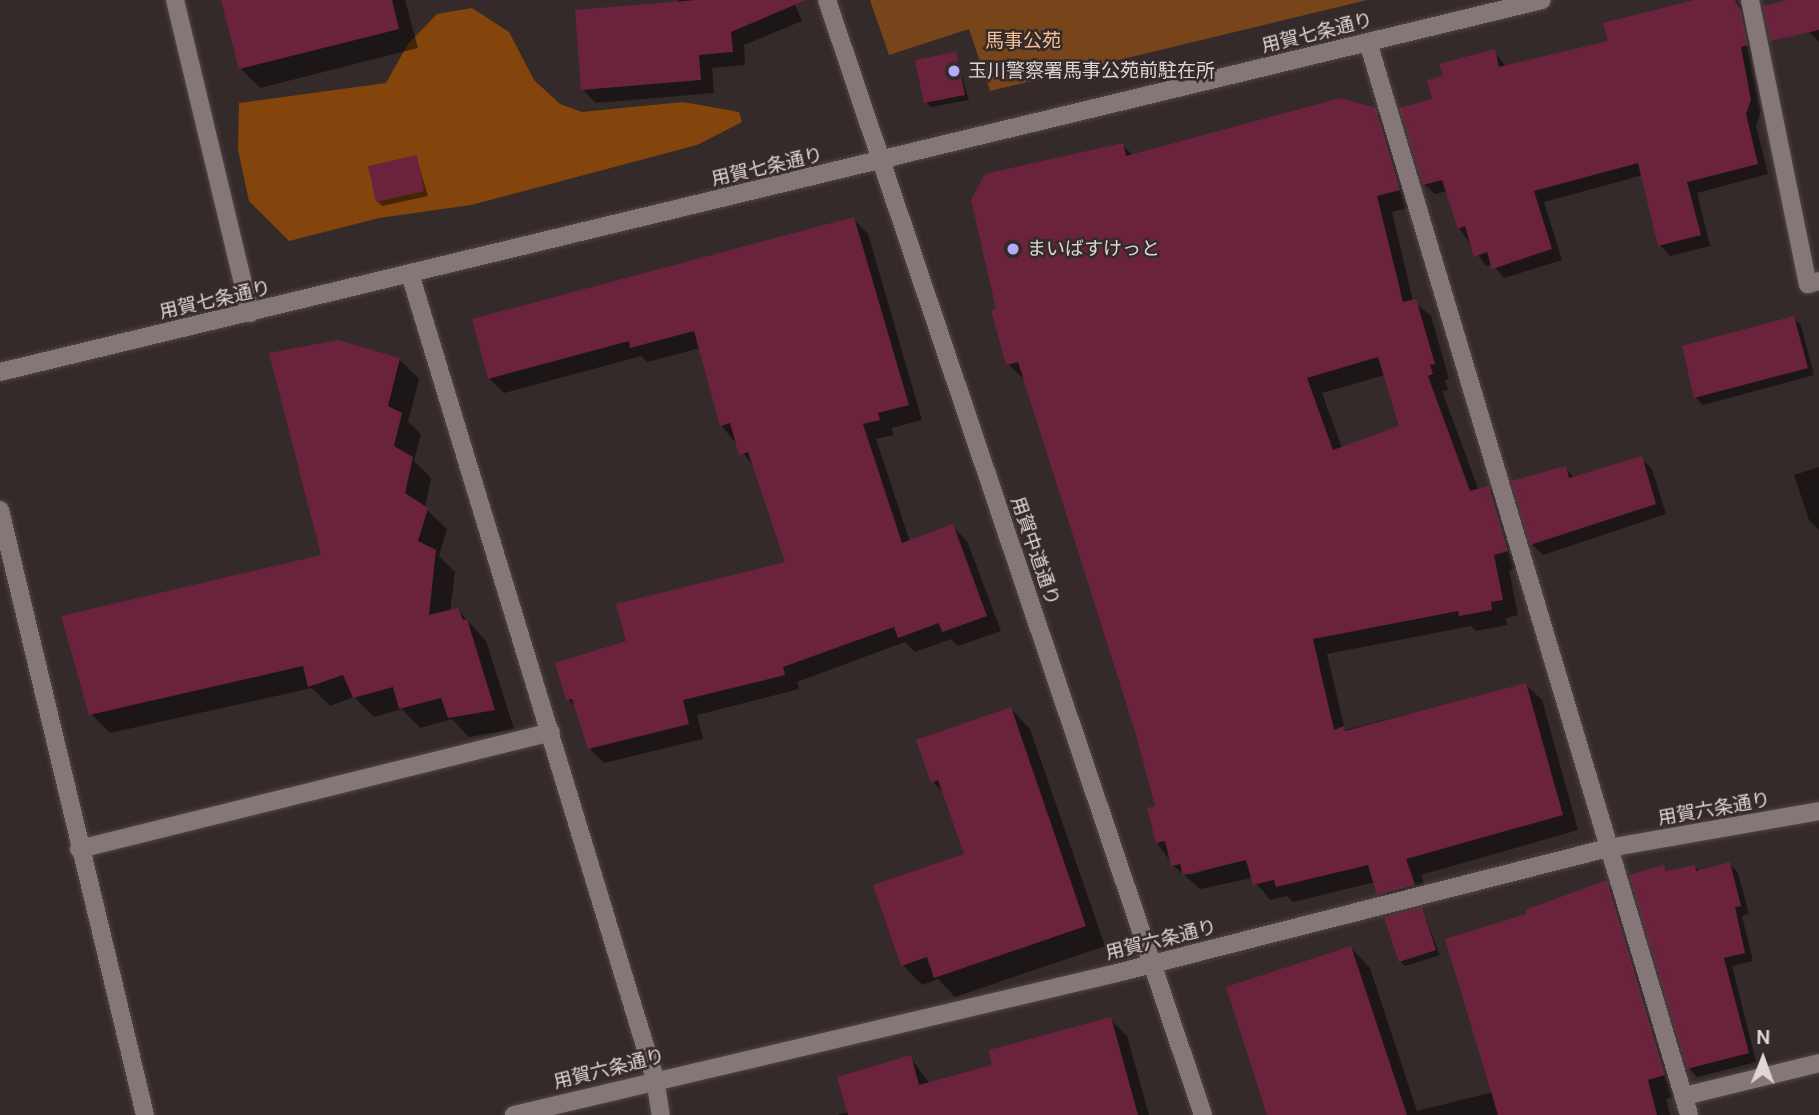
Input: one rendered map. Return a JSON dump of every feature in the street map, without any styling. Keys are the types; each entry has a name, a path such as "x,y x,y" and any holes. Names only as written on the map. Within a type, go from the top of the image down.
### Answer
{"street":[{"path":"175,0 250,313"},
{"name":"用賀中道通り","path":"827,0 1203,1115"},
{"name":"用賀七条通り","path":"0,372 1542,0"},
{"path":"1750,0 1808,284 1819,281"},
{"path":"1367,42 1533,583 1608,848 1689,1115"},
{"path":"410,274 655,1079 661,1115"},
{"path":"0,510 79,849 145,1115"},
{"path":"79,849 551,732"},
{"name":"用賀六条通り","path":"514,1115 655,1079 1152,965 1608,848 1819,811"},
{"path":"1684,1096 1819,1063"}],"green space":[{"name":"馬事公苑","path":"870,0 1367,0 990,91 969,29 889,55"}],"shaded area":[{"path":"472,8 509,32 534,80 560,104 582,112 683,102 739,112 742,122 697,145 471,205 379,218 289,241 249,201 238,150 239,103 386,83 408,44 437,14"}],"building":[{"path":"221,0 392,0 399,29 239,69"},
{"path":"696,0 806,0 731,32 733,52 699,55 701,80 581,90 575,10"},
{"path":"1694,0 1735,0 1741,11 1748,45 1741,47 1751,100 1746,114 1758,164 1687,182 1701,235 1658,246 1638,163 1534,191 1552,249 1492,269 1487,252 1474,257 1465,226 1458,229 1442,180 1423,185 1399,108 1432,99 1427,80 1443,76 1439,64 1495,49 1499,67 1608,41 1603,23"},
{"path":"1787,0 1819,0 1819,30 1770,41 1763,6"},
{"path":"956,52 965,95 924,103 915,60"},
{"path":"1340,98 1376,108 1400,190 1377,196 1403,302 1416,299 1435,364 1430,365 1433,374 1428,376 1470,491 1489,486 1508,551 1494,555 1503,600 1491,602 1492,610 1459,616 1458,611 1313,639 1334,730 1344,726 1345,731 1526,683 1563,815 1406,859 1415,885 1377,895 1368,865 1276,887 1274,880 1253,885 1246,860 1183,875 1180,864 1171,866 1165,841 1156,843 1147,808 1155,806 1135,731 1018,362 1006,365 991,310 996,309 971,200 985,174 1123,143 1126,156","holes":["1378,357 1399,426 1333,450 1307,378"]},
{"path":"417,155 424,191 376,202 368,166"},
{"path":"854,217 909,405 878,413 880,420 863,424 902,543 953,524 987,616 942,632 939,623 898,638 894,627 783,667 785,675 683,700 689,724 588,749 572,699 566,700 555,663 626,641 616,604 785,562 748,452 739,455 730,423 720,426 694,331 630,348 629,341 488,379 472,319"},
{"path":"1794,316 1808,368 1694,398 1682,346"},
{"path":"338,340 400,358 388,406 402,413 394,446 413,457 405,493 428,508 418,541 436,550 429,615 458,608 463,620 467,619 495,710 448,718 441,698 399,709 393,687 353,698 343,675 308,687 303,666 89,715 61,616 321,555 269,353"},
{"path":"1642,456 1656,504 1530,545 1511,481 1566,466 1569,478"},
{"path":"1011,707 1086,926 934,978 927,957 901,966 873,885 964,854 938,780 931,783 916,740"},
{"path":"1730,862 1741,906 1735,907 1745,953 1724,958 1749,1053 1687,1069 1629,875 1664,865 1666,871 1695,865 1696,871"},
{"path":"1607,880 1665,1075 1648,1080 1657,1115 1498,1115 1445,939 1526,914 1525,910"},
{"path":"1422,907 1436,950 1399,962 1384,917"},
{"path":"1351,946 1407,1115 1267,1115 1226,987"},
{"path":"1111,1017 1138,1115 848,1115 837,1077 911,1055 919,1085 992,1065 989,1050"}],"place":[{"name":"玉川警察署馬事公苑前駐在所","path":"954,71"},
{"name":"まいばすけっと","path":"1013,249"}]}
